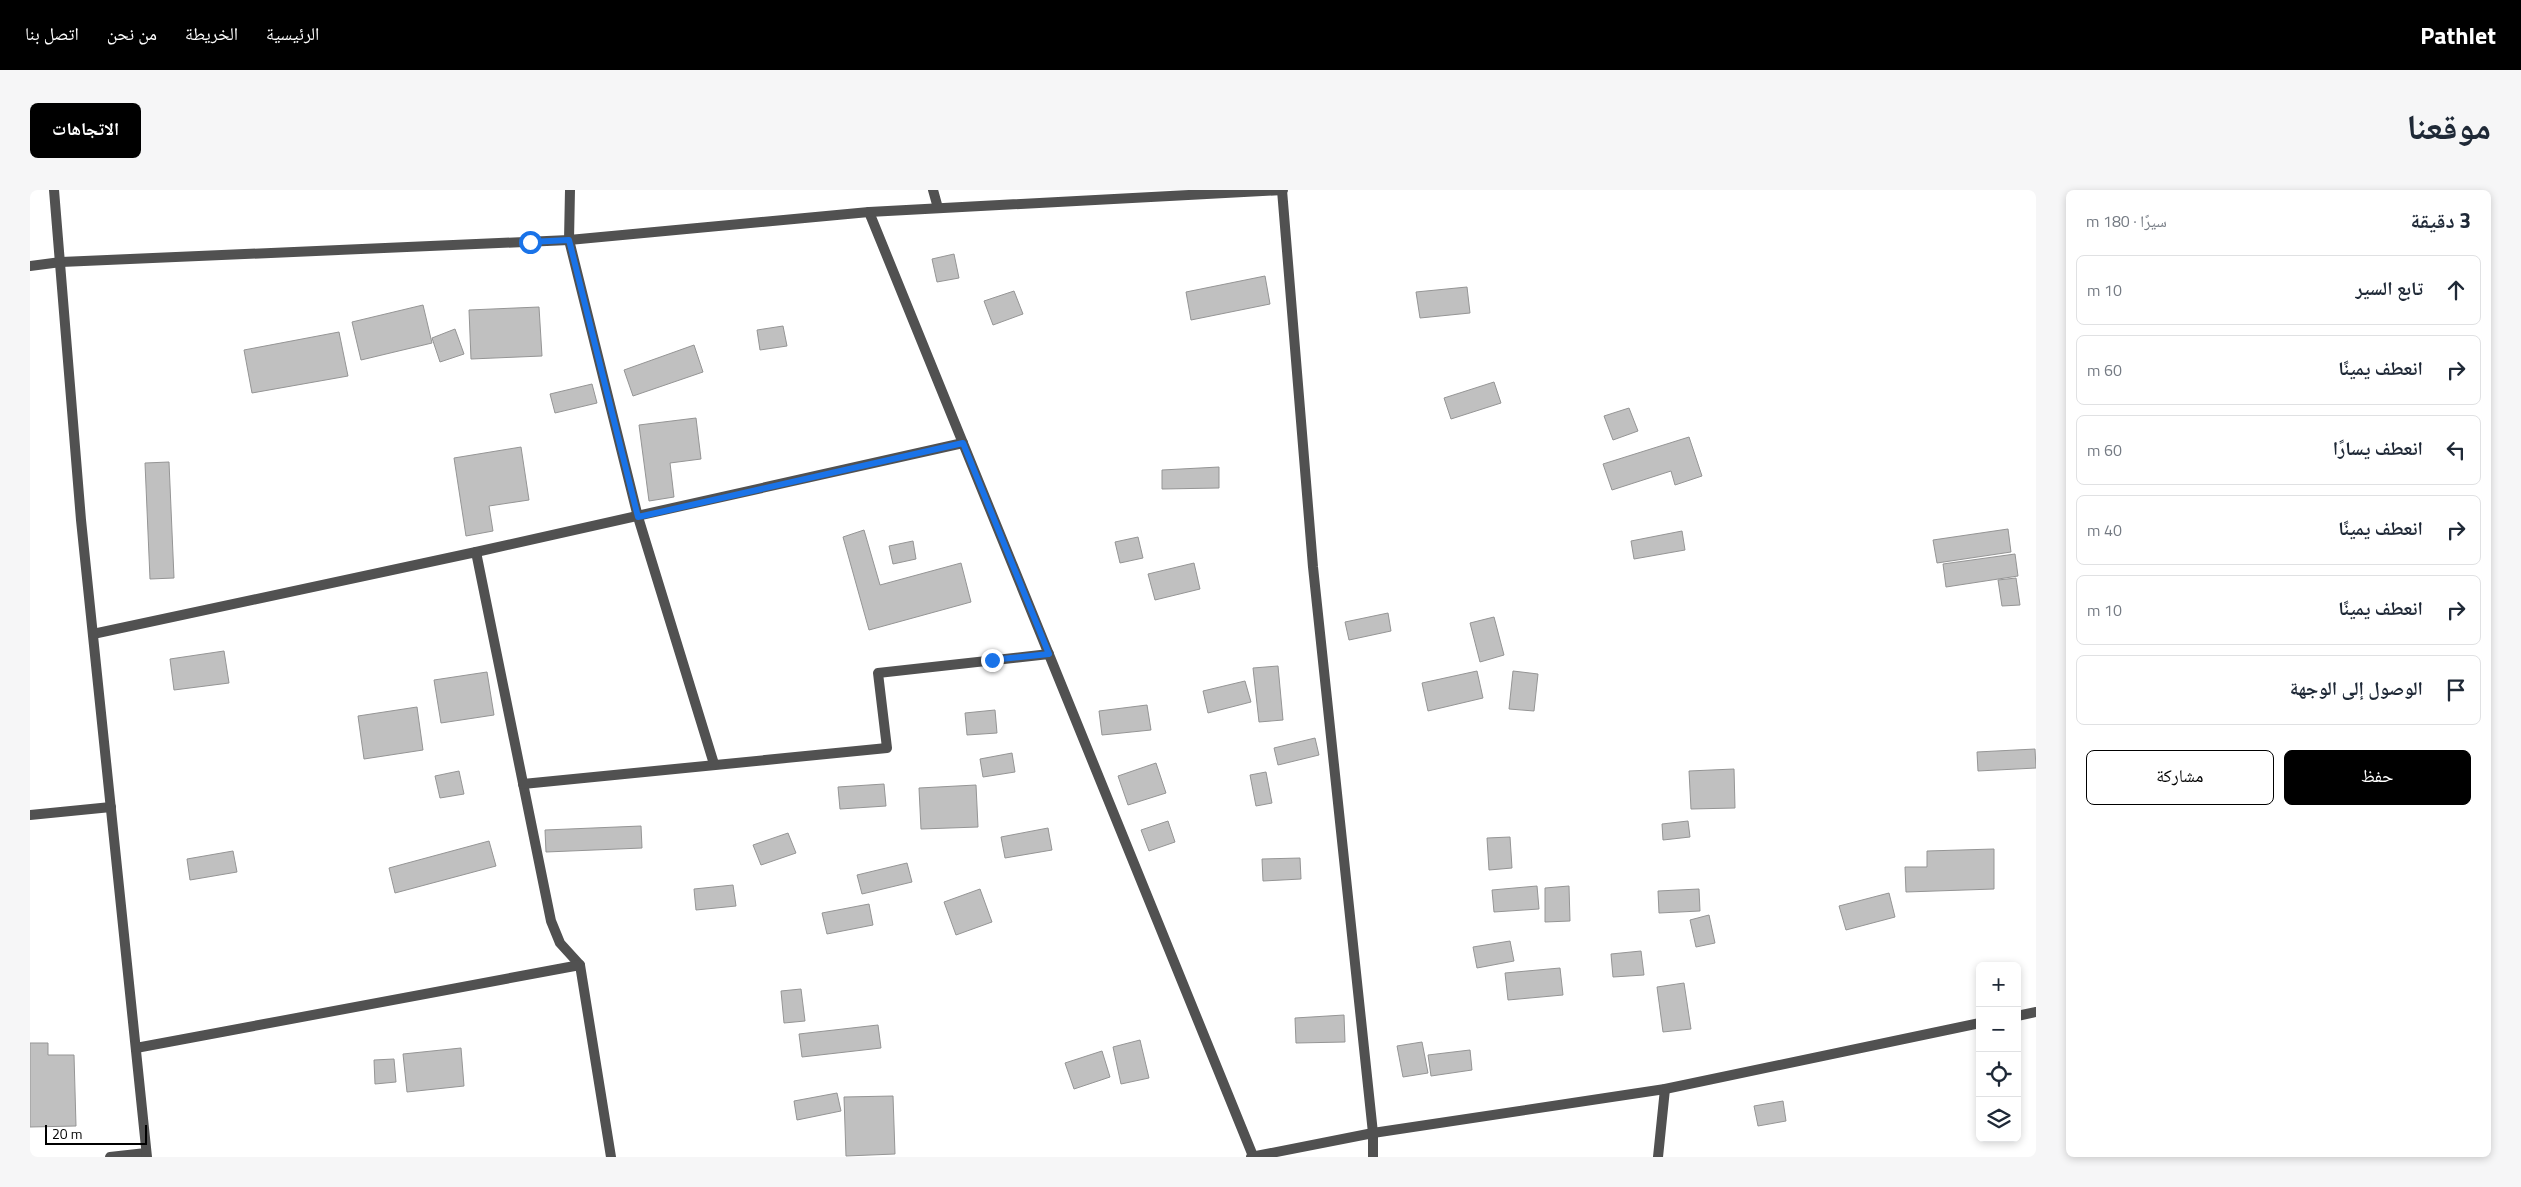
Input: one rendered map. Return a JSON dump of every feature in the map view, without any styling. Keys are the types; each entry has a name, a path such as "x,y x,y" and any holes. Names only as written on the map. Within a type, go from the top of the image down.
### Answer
{"street":[{"path":"54,190 81,520 147,1155 110,1157"},
{"path":"570,190 569,240 638,517 714,764"},
{"path":"933,190 938,208"},
{"path":"30,266 61,262 569,240 869,212 1282,190 1313,567 1373,1133 1373,1157"},
{"path":"869,212 1252,1157 1373,1133 1665,1089 1976,1025"},
{"path":"93,634 638,517 963,443"},
{"path":"476,552 551,921 560,943 580,965 611,1157"},
{"path":"523,784 887,748 878,673 1049,654"},
{"path":"30,815 111,807"},
{"path":"136,1048 580,965"},
{"path":"2021,1015 2036,1012"},
{"path":"1658,1157 1665,1089"}],"building":[{"path":"954,254 959,278 937,282 932,259"},
{"path":"1265,276 1270,304 1191,320 1186,292"},
{"path":"1467,287 1470,313 1420,318 1416,292"},
{"path":"1014,291 1023,314 993,325 984,301"},
{"path":"423,305 432,343 361,360 352,322"},
{"path":"539,307 542,356 471,359 469,310"},
{"path":"783,326 787,346 760,350 757,330"},
{"path":"455,329 464,354 440,362 432,338"},
{"path":"339,332 348,376 252,393 244,350"},
{"path":"694,345 703,372 633,396 624,370"},
{"path":"1494,382 1501,403 1451,419 1444,398"},
{"path":"592,384 597,403 555,413 550,394"},
{"path":"1629,408 1638,431 1613,440 1604,416"},
{"path":"696,418 701,459 670,463 674,497 649,501 639,425"},
{"path":"1689,437 1702,476 1675,485 1671,471 1612,490 1603,464"},
{"path":"521,447 529,500 489,506 493,531 466,536 454,458"},
{"path":"169,462 174,578 150,579 145,463"},
{"path":"1219,467 1219,488 1162,489 1162,470"},
{"path":"2008,529 2011,552 1937,563 1933,540"},
{"path":"864,530 880,585 961,563 971,602 869,630 843,537"},
{"path":"1682,531 1685,550 1634,559 1631,541"},
{"path":"1138,537 1143,558 1120,563 1115,542"},
{"path":"913,541 916,559 893,564 889,546"},
{"path":"2015,554 2018,576 1946,587 1943,564"},
{"path":"1194,563 1200,589 1155,600 1148,574"},
{"path":"2016,578 2020,605 2002,606 1998,580"},
{"path":"1388,613 1391,631 1349,640 1345,622"},
{"path":"1494,617 1504,655 1480,662 1470,623"},
{"path":"224,651 229,683 174,690 170,659"},
{"path":"1278,666 1283,720 1259,722 1253,668"},
{"path":"1477,671 1483,698 1428,711 1422,683"},
{"path":"1513,671 1538,674 1534,711 1509,709"},
{"path":"487,672 494,715 441,723 434,680"},
{"path":"1245,681 1251,702 1208,713 1203,691"},
{"path":"1147,705 1151,730 1102,735 1099,711"},
{"path":"417,707 423,750 364,759 358,716"},
{"path":"995,710 997,733 967,735 965,713"},
{"path":"1315,738 1319,755 1278,765 1274,748"},
{"path":"2035,749 2036,768 1978,771 1977,752"},
{"path":"1012,753 1015,772 983,777 980,759"},
{"path":"1156,763 1166,793 1128,805 1118,776"},
{"path":"1734,769 1735,808 1691,809 1689,771"},
{"path":"459,771 464,794 440,798 435,776"},
{"path":"1266,772 1272,803 1256,806 1250,775"},
{"path":"884,784 886,806 840,809 838,787"},
{"path":"976,785 978,827 921,829 919,788"},
{"path":"1168,821 1175,842 1149,851 1141,830"},
{"path":"1688,821 1690,837 1663,840 1662,824"},
{"path":"641,826 642,848 546,852 545,830"},
{"path":"1048,828 1052,850 1005,858 1001,837"},
{"path":"788,833 796,853 761,865 753,845"},
{"path":"1510,837 1512,868 1489,870 1487,838"},
{"path":"489,841 496,866 395,893 389,868"},
{"path":"1994,849 1994,889 1906,892 1905,867 1927,867 1927,851"},
{"path":"233,851 237,872 190,880 187,859"},
{"path":"1300,858 1301,879 1263,881 1262,859"},
{"path":"907,863 912,882 862,894 857,875"},
{"path":"733,885 736,906 696,910 694,889"},
{"path":"1537,886 1539,909 1494,912 1492,890"},
{"path":"1569,886 1570,921 1545,922 1545,888"},
{"path":"980,889 992,922 956,935 944,902"},
{"path":"1699,889 1700,911 1659,913 1658,891"},
{"path":"1889,893 1895,917 1846,930 1839,906"},
{"path":"869,904 873,925 827,934 822,913"},
{"path":"1709,915 1715,943 1696,947 1690,920"},
{"path":"1510,941 1514,961 1477,968 1473,947"},
{"path":"1641,951 1644,975 1613,977 1611,954"},
{"path":"1560,968 1563,995 1508,1000 1505,973"},
{"path":"1684,983 1691,1029 1663,1032 1657,987"},
{"path":"801,989 805,1021 784,1023 781,991"},
{"path":"1344,1015 1345,1042 1296,1043 1295,1018"},
{"path":"878,1025 881,1048 802,1057 799,1034"},
{"path":"1140,1040 1149,1078 1121,1084 1113,1047"},
{"path":"1422,1042 1428,1073 1403,1077 1397,1046"},
{"path":"30,1043 48,1043 48,1055 74,1055 76,1126 30,1127"},
{"path":"461,1048 464,1086 407,1092 403,1054"},
{"path":"1470,1050 1472,1070 1431,1076 1428,1055"},
{"path":"1102,1051 1110,1077 1074,1089 1065,1063"},
{"path":"394,1059 396,1082 375,1084 374,1060"},
{"path":"837,1093 841,1111 797,1120 794,1101"},
{"path":"893,1096 895,1154 846,1156 844,1097"},
{"path":"1783,1101 1786,1121 1758,1126 1754,1106"}],"route":[{"path":"530,242 569,240 638,517 963,443 1049,654 992,660"}]}
